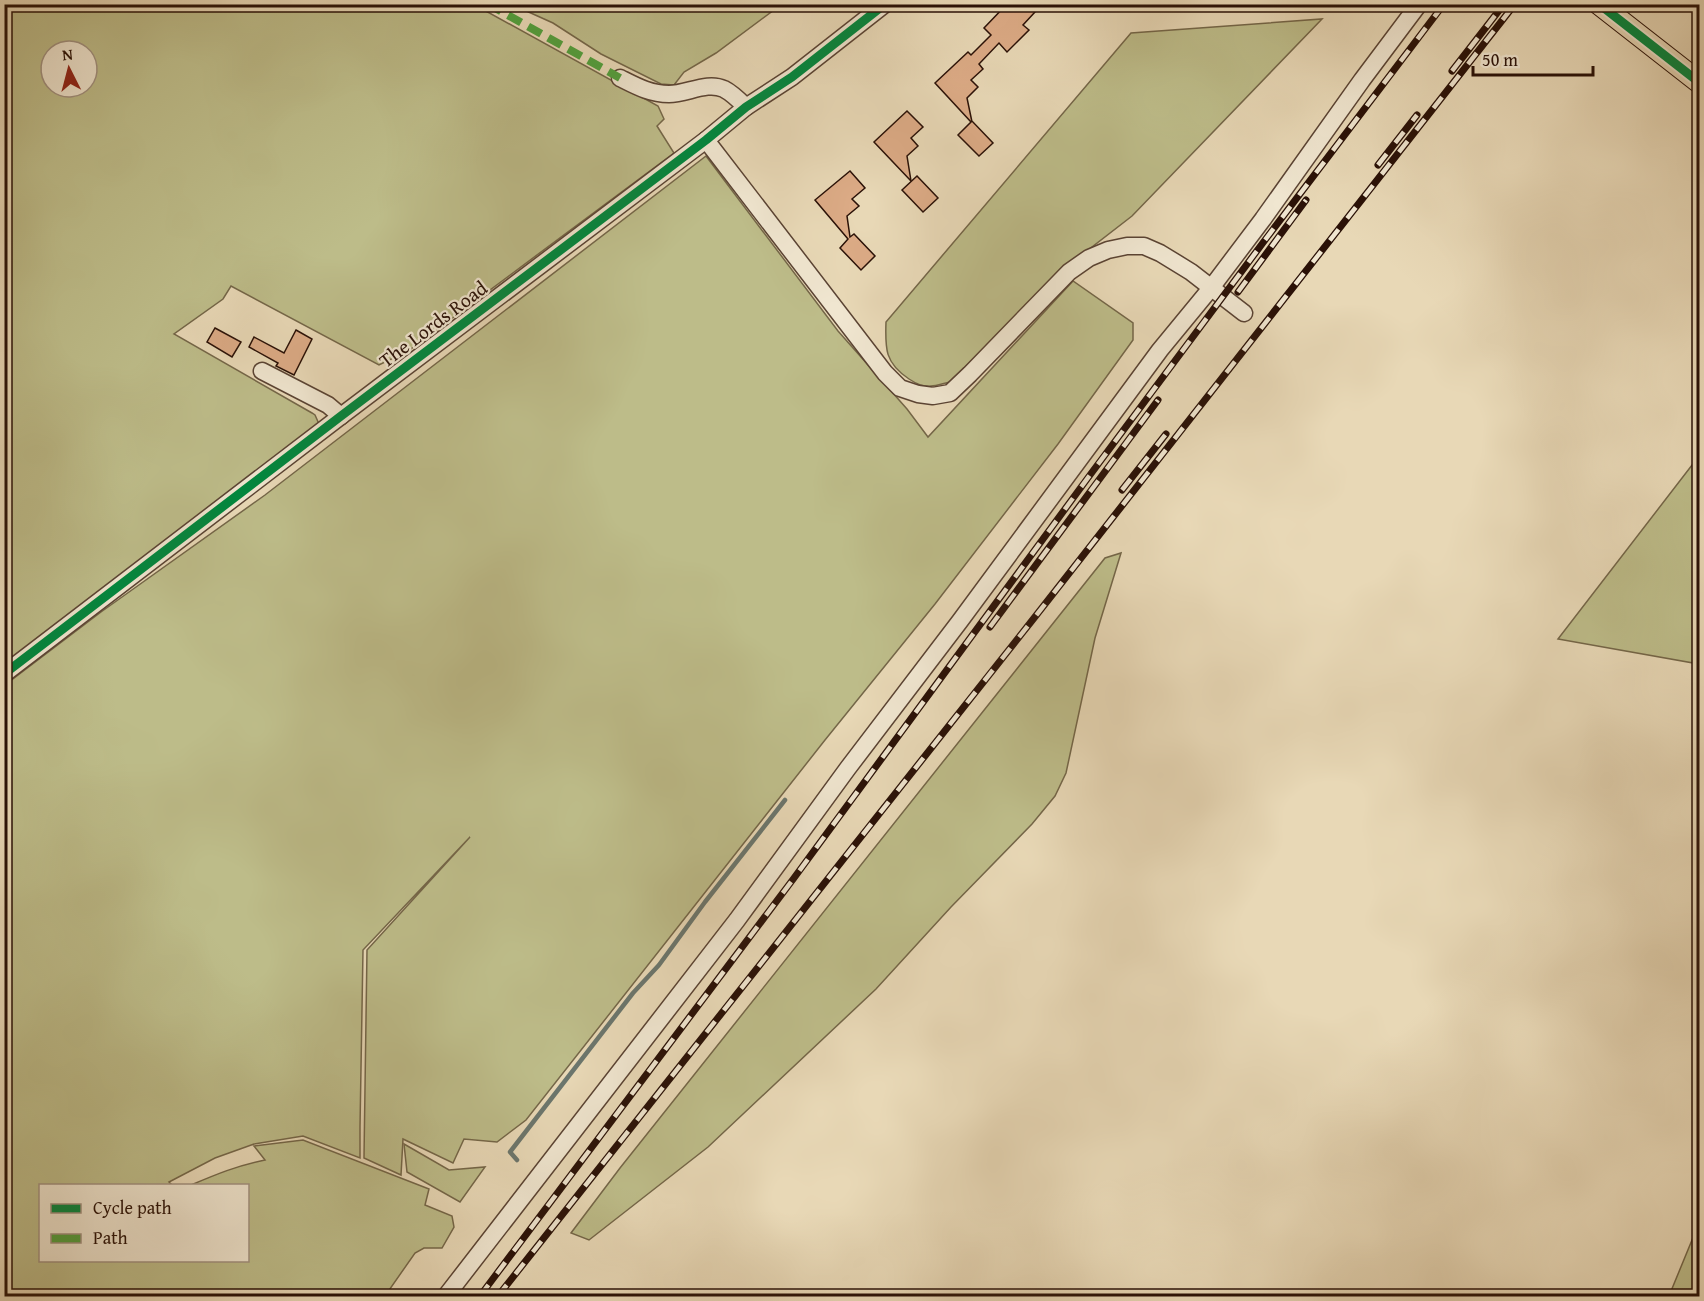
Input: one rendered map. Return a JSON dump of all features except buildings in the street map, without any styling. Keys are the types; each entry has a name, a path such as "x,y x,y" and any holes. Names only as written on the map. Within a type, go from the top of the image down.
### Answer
{"main road":[{"path":"1599,4 1700,83"}],"street":[{"name":"The Lords Road","path":"4,674 706,140 746,107 792,77 885,4"},
{"path":"446,1296 737,920 1160,350 1211,288 1419,4"},
{"path":"620,78 648,92 667,94 716,86 726,90 746,107"},
{"path":"706,140 885,373 900,388 918,394 933,396 950,393 1070,272 1089,258 1108,250 1144,246 1191,272 1244,313"},
{"path":"262,371 328,405 341,416"}],"shaded area":[{"path":"778,4 774,10 716,53 684,72 674,85 661,84 601,54 553,23 513,5"},
{"path":"4,5 475,5 658,106 664,119 657,126 674,153 408,351 379,365 231,286 223,299 174,334 312,413 319,424 5,665"},
{"path":"1322,19 1132,216 1061,271 950,382 933,386 923,385 909,379 895,367 888,355 886,322 1131,33"},
{"path":"706,156 838,331 907,409 928,437 1073,281 1133,323 1133,340 1058,444 935,604 526,1120 497,1142 464,1139 453,1163 403,1139 401,1175 364,1158 367,950 470,837 363,950 360,1158 303,1136 254,1144 215,1158 169,1182 171,1184 39,1184 39,1262 249,1262 249,1184 194,1184 265,1160 254,1146 303,1140 429,1189 425,1205 452,1216 454,1227 442,1248 424,1248 415,1253 385,1296 5,1296 5,685 101,612 265,495"},
{"path":"1699,456 1699,664 1558,639"},
{"path":"1121,553 1095,638 1066,773 1055,796 1032,824 951,907 876,989 708,1147 589,1240 571,1233 620,1168 1105,558"},
{"path":"404,1144 449,1170 485,1167 460,1202 407,1172"},
{"path":"1699,1223 1699,1296 1669,1296"}],"waterway":[{"path":"517,1160 510,1152 633,993 659,965 785,800"}],"railway":[{"path":"480,1296 794,878 1265,240 1444,4"},
{"path":"1452,71 1504,4"},
{"path":"498,1296 1038,613 1515,4"},
{"path":"1378,165 1417,115"},
{"path":"1238,292 1306,200"},
{"path":"990,627 1158,400"},
{"path":"1122,490 1166,434"}],"marked path":[{"path":"488,4 620,78"}],"cycle path":[{"path":"4,674 706,140 746,107 792,77 885,4"},
{"path":"1599,4 1700,83"}]}
